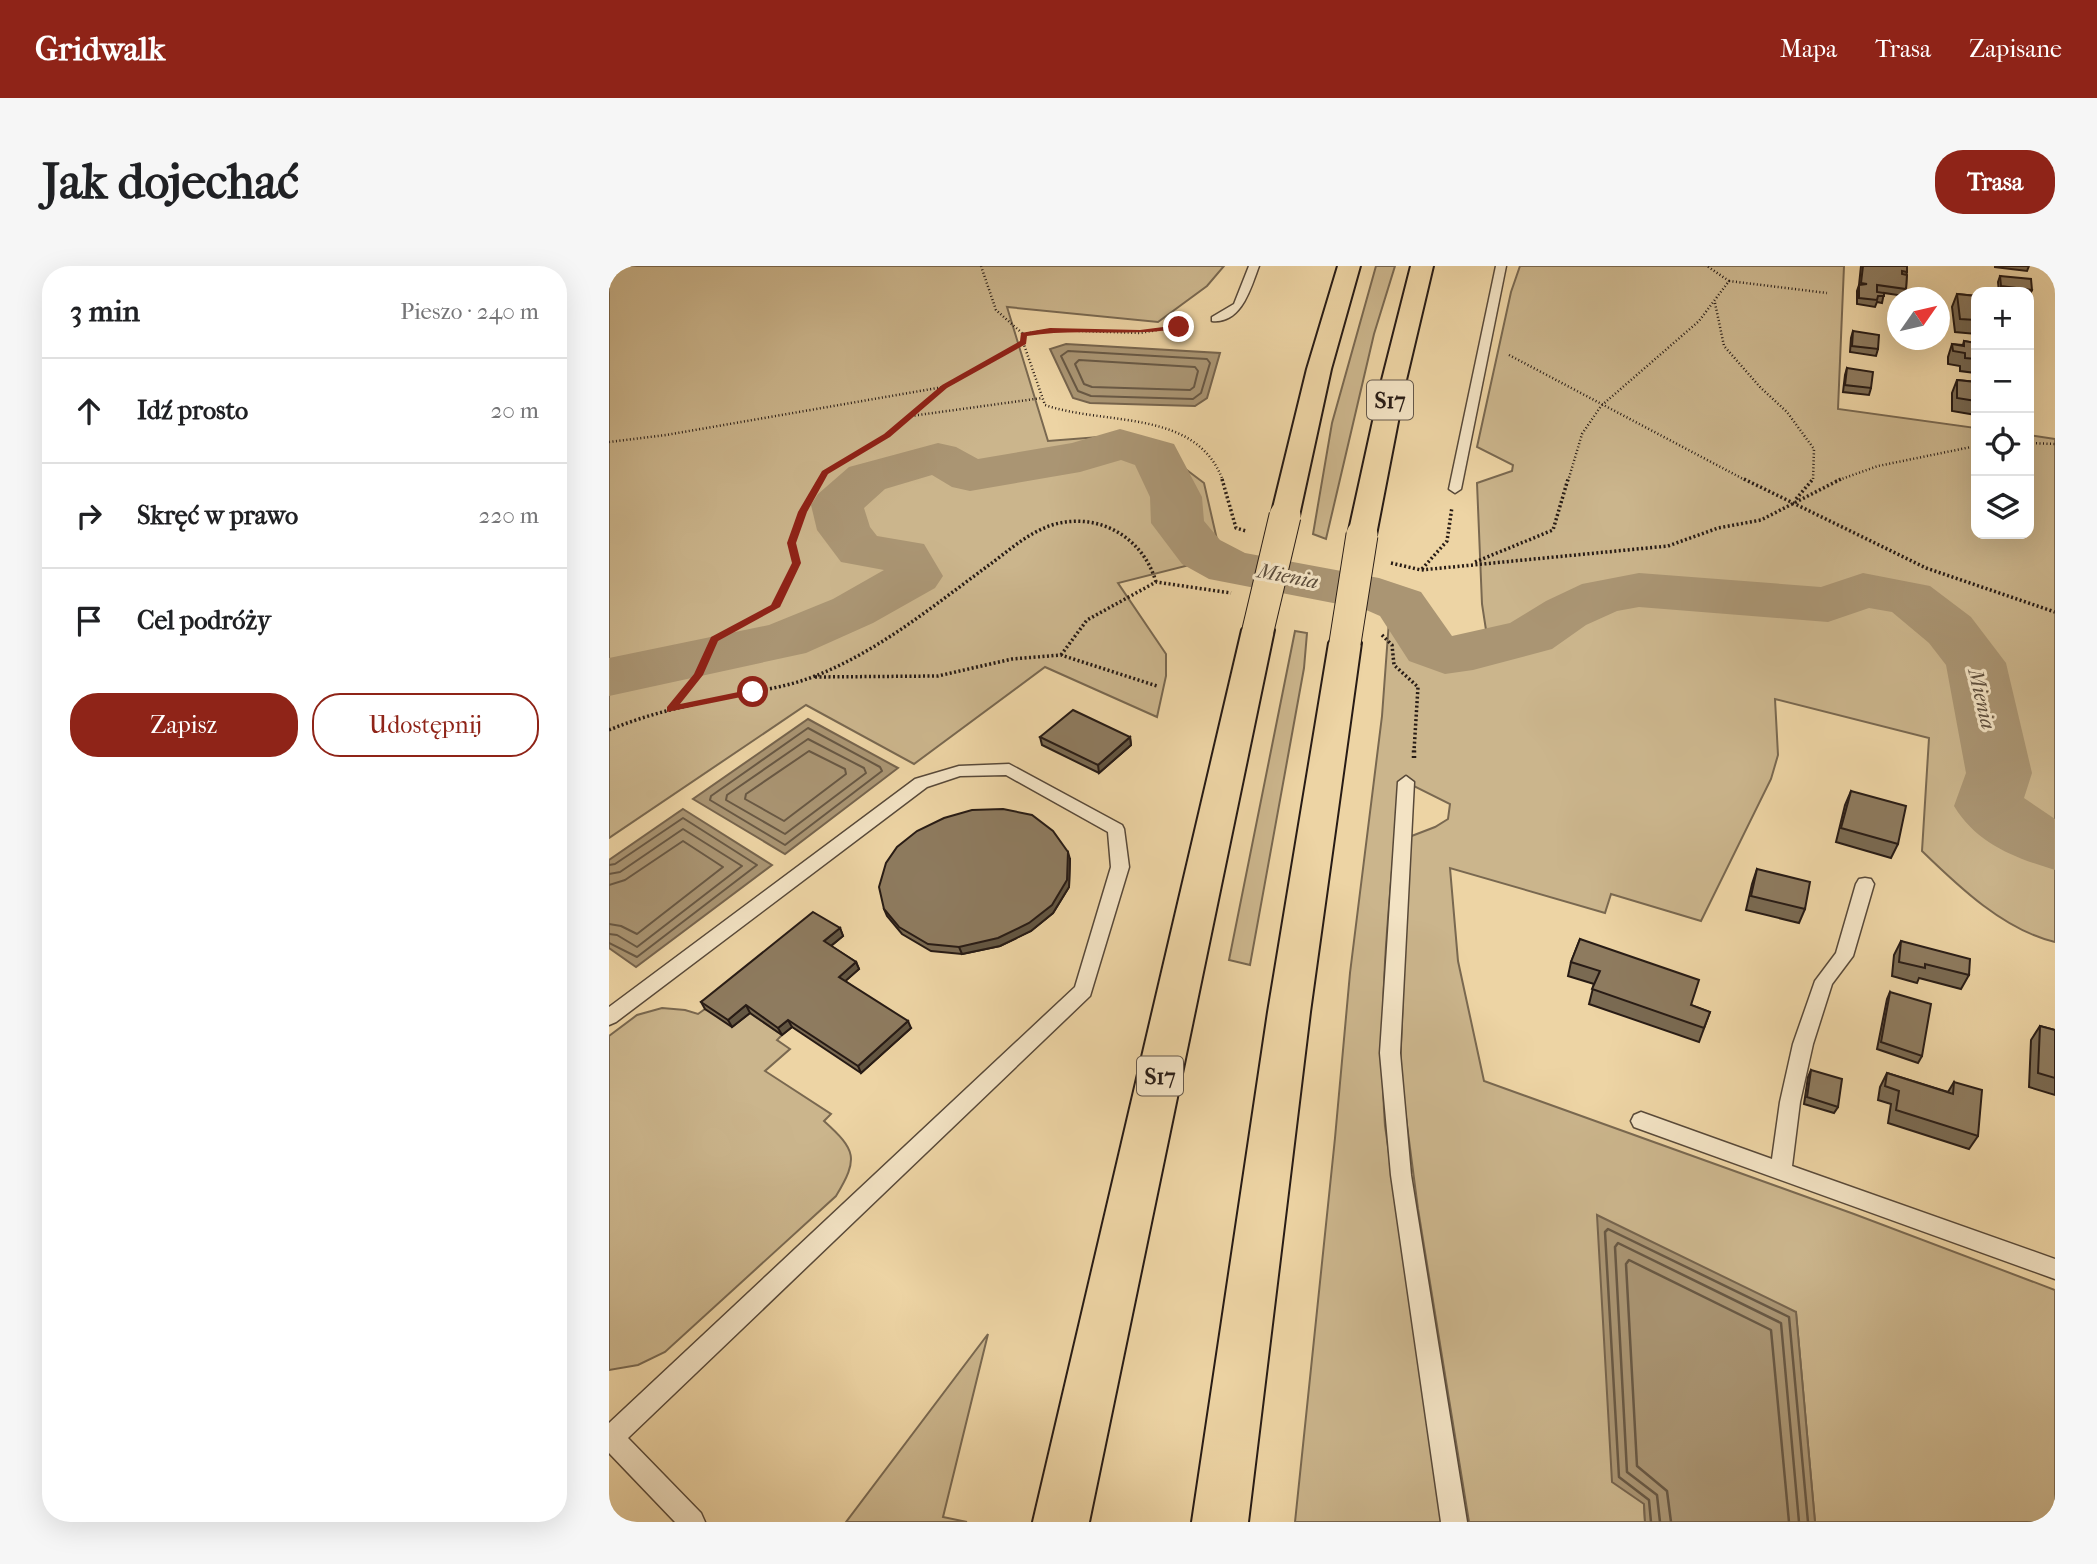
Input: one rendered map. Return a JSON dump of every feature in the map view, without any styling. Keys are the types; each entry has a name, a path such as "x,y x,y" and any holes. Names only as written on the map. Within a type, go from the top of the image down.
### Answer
{"highway":[{"name":"S17","path":"1061,1522 1258,630 1319,369 1349,266"},
{"name":"S17","path":"1220,1522 1289,1012 1362,535 1394,380 1422,266"}],"lane":[{"path":"1216,319 1238,306 1254,266"},
{"path":"1455,489 1501,266"},
{"path":"609,1017 921,783 959,771 1009,769 1116,829 1120,867 1083,991 610,1437 692,1522"},
{"path":"1406,782 1390,1053 1401,1175 1454,1522"},
{"path":"1781,1170 1790,1102 1803,1044 1824,981 1844,956 1865,884"},
{"path":"1641,1121 2055,1269"}],"path":[{"path":"670,709 699,675 714,639 775,607 796,563 792,543 802,512 824,473 887,435 945,387 1023,342 1023,334 996,310 981,266"},
{"path":"1707,266 1729,281 1827,293"},
{"path":"1471,564 1553,530 1582,434 1601,406 1699,321 1729,281"},
{"path":"1715,303 1724,346 1760,387 1787,412 1814,449 1813,482 1790,504"},
{"path":"1023,334 1050,330 1140,332 1216,319"},
{"path":"1509,355 1790,504 1926,568 2055,612"},
{"path":"609,442 666,435 945,387"},
{"path":"910,416 1042,398"},
{"path":"2034,443 2055,444"},
{"path":"1790,504 1831,483 1878,466 1971,447"},
{"path":"1421,569 1447,541 1455,489"},
{"path":"814,677 875,644 1019,543 1053,525 1083,521 1106,525 1129,537 1144,554 1156,582 1087,620 1061,655"},
{"path":"609,730 670,709 814,677 938,676 1012,659 1061,655 1157,686"}],"shaded area":[{"path":"609,266 1224,266 1207,286 1158,322 1007,307 1048,441 1112,436 1151,443 1204,483 1221,557 1118,583 1166,654 1166,676 1157,717 1045,667 914,764 806,705 609,838"},
{"path":"1376,266 1395,266 1374,334 1326,539 1313,534 1332,423"},
{"path":"1520,266 1844,266 1838,409 1971,427 1971,539 2034,539 2034,436 2055,439 2055,942 2018,928 2000,917 1951,879 1922,851 1929,738 1775,699 1778,755 1771,779 1701,921 1611,894 1605,913 1450,868 1458,961 1484,1081 1854,1214 2055,1290 2055,1522 1815,1522 1796,1313 1644,1504 1645,1522 1469,1522 1418,1209 1400,1072 1409,837 1448,819 1450,804 1406,782 1400,785 1385,956 1382,1041 1385,1126 1443,1522 1295,1522 1350,973 1382,716 1389,621 1431,665 1440,669 1467,665 1490,656 1482,604 1477,483 1512,471 1513,465 1477,447 1511,292"},
{"path":"1295,631 1307,633 1304,668 1250,965 1229,960"},
{"path":"662,1008 698,1014 705,1009 750,1013 782,1035 777,1040 790,1049 765,1071 831,1114 824,1121 848,1147 851,1163 836,1196 665,1352 638,1365 609,1370 609,1036 637,1015"},
{"path":"988,1334 943,1517 967,1522 846,1522"}],"water":[{"path":"1066,344 1220,353 1207,398 1195,406 1090,403 1073,398 1050,349"},
{"path":"808,719 898,768 785,854 693,799"},
{"path":"683,809 772,865 636,967 609,948 609,860"},
{"path":"1597,1215 1796,1312 1815,1522 1645,1522 1644,1504 1612,1482"}],"building":[{"path":"1863,266 1907,266 1907,272 1902,271 1902,274 1907,275 1906,287 1877,285 1877,292 1884,293 1884,296 1878,296 1877,300 1859,298 1859,285 1867,284 1861,283"},
{"path":"2000,276 2031,279 2032,287 2001,286"},
{"path":"1957,294 1971,295 1971,320 1960,319"},
{"path":"1853,331 1879,335 1878,349 1852,346"},
{"path":"1964,341 1971,342 1971,359 1965,358 1965,353 1953,351 1952,344 1964,346"},
{"path":"1847,368 1873,372 1871,388 1845,385"},
{"path":"1957,380 1971,381 1971,400 1957,398"},
{"path":"1073,710 1130,737 1098,765 1040,737"},
{"path":"1851,791 1906,806 1898,844 1841,828"},
{"path":"1003,809 1032,815 1053,831 1068,852 1067,880 1052,905 1029,923 998,938 959,947 928,944 899,927 884,909 879,887 886,863 897,847 917,831 944,818 972,810"},
{"path":"1757,869 1810,882 1805,909 1751,896"},
{"path":"813,912 840,928 824,941 856,962 839,977 908,1021 858,1066 788,1020 778,1028 746,1005 728,1020 701,1002"},
{"path":"1580,939 1699,980 1691,1005 1710,1012 1704,1028 1592,989 1600,971 1571,962"},
{"path":"1901,941 1970,959 1969,975 1925,964 1925,968 1899,962"},
{"path":"1890,992 1931,1004 1922,1056 1881,1042"},
{"path":"2040,1026 2055,1030 2055,1078 2038,1073"},
{"path":"1811,1070 1842,1079 1838,1107 1807,1097"},
{"path":"1887,1073 1953,1094 1954,1082 1982,1090 1978,1136 1896,1110 1899,1091 1885,1086"}],"waterway":[{"name":"Mienia","path":"609,677 785,640 853,611 915,576 905,556 860,550 844,530 837,505 867,478 938,458 970,476 1080,457 1120,444 1156,455 1176,497 1178,523 1201,552 1229,567 1379,595 1401,604 1430,648 1445,655 1473,652 1531,636 1566,613 1602,596 1639,590 1828,605 1863,590 1910,598 1950,630 1976,663 1999,773 1988,806 2025,834 2055,845"}],"route":[{"path":"753,692 670,709 699,675 714,639 775,607 796,563 792,543 802,512 824,473 887,435 945,387 1023,342 1023,334 1050,330 1140,332 1179,327"}]}
